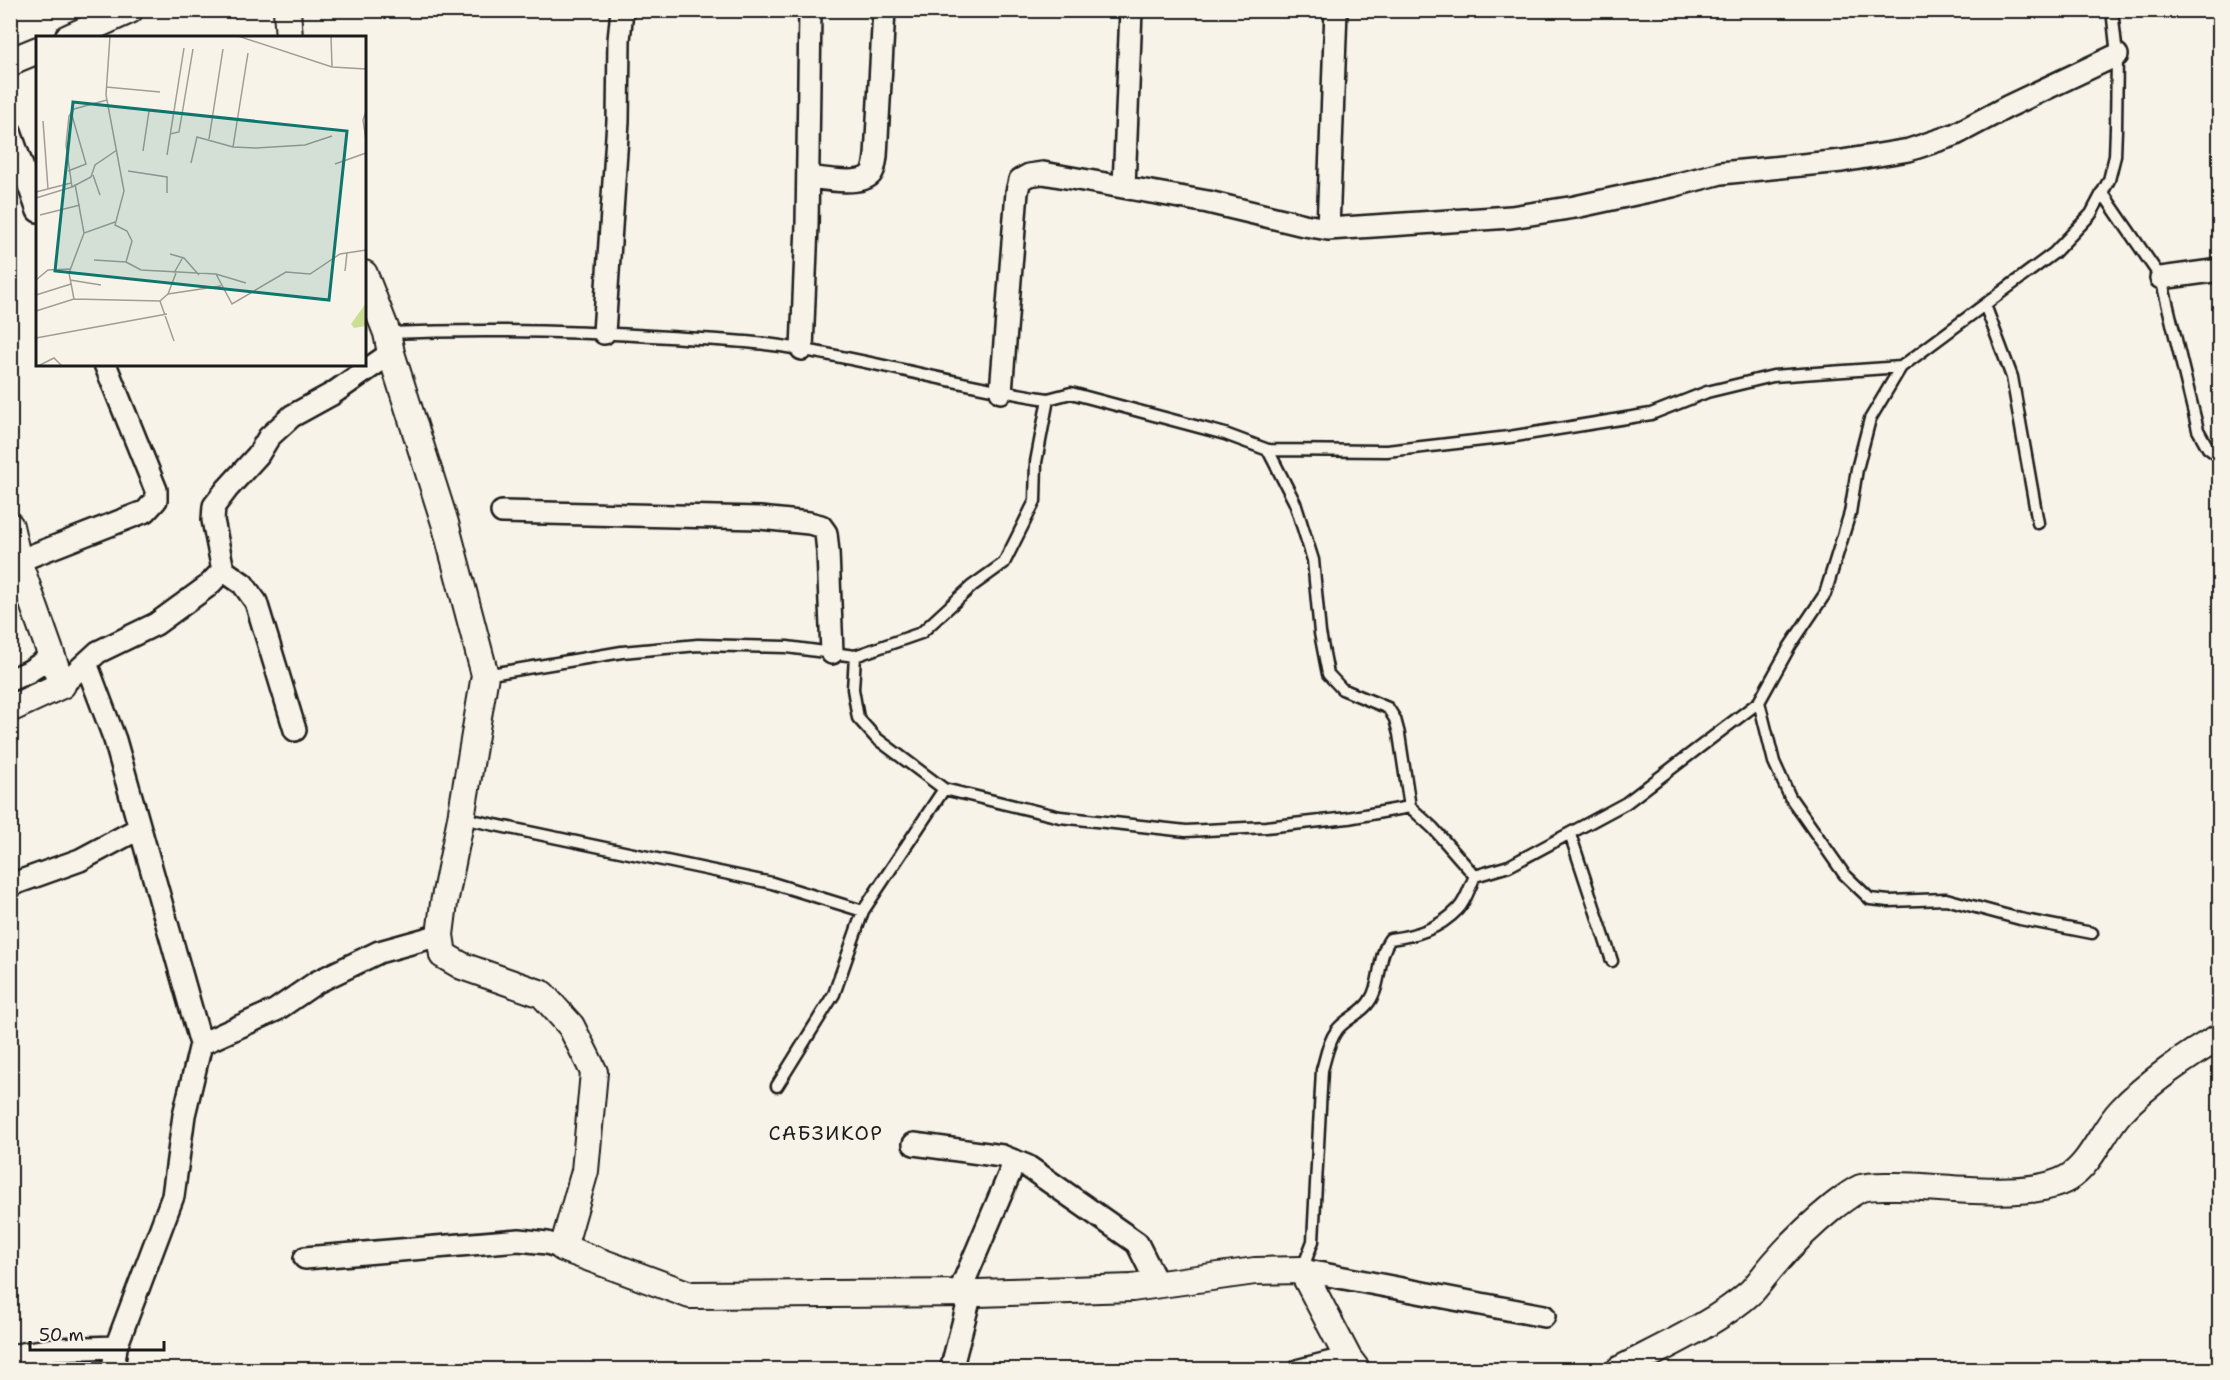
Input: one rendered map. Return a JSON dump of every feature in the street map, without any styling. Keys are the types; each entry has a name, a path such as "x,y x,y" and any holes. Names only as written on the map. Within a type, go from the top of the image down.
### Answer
{"street":[{"path":"72,36 130,10"},
{"path":"287,10 289,36"},
{"path":"604,333 618,121 619,40 622,10"},
{"path":"802,349 808,177 810,10"},
{"path":"808,177 853,181 866,179 873,172 876,156 884,10"},
{"path":"1124,187 1131,10"},
{"path":"1328,229 1336,10"},
{"path":"10,64 36,51"},
{"path":"1001,392 1017,192 1020,180 1029,175 1042,173 1208,202 1328,229 1512,217 1575,207 1721,173 1842,161 1909,150 1954,135 2117,54"},
{"path":"10,132 36,205"},
{"path":"2161,278 2220,270"},
{"path":"366,280 389,343 445,523 485,675 444,903 440,935 443,955 462,966 542,994 571,1026 594,1072 585,1171 563,1248"},
{"path":"366,364 389,343"},
{"path":"18,561 146,511 156,500 156,490 106,366"},
{"path":"295,730 255,602 243,584 222,570 213,520 214,506 258,455 269,437 292,416 332,394 363,366"},
{"path":"502,512 760,518 821,526 826,533 828,552 832,653"},
{"path":"10,526 18,561 62,685"},
{"path":"10,709 62,685 98,652 156,624 208,586 222,570"},
{"path":"10,680 53,656"},
{"path":"86,663 115,740 201,1044 184,1115 173,1196 116,1347 113,1370"},
{"path":"10,885 80,860 140,828"},
{"path":"201,1044 276,1010 318,982 379,952 440,935"},
{"path":"1619,1370 1666,1346 1719,1314 1752,1290 1803,1233 1861,1188 1908,1186 1989,1190 2033,1188 2056,1184 2067,1178 2081,1167 2122,1110 2162,1077 2220,1037"},
{"path":"914,1144 1002,1156 1027,1166 1137,1243 1158,1285"},
{"path":"951,1370 965,1293 1015,1161"},
{"path":"305,1258 519,1240 547,1243 563,1248 690,1295 965,1293 1132,1288 1255,1271 1302,1269 1544,1316"},
{"path":"1300,1370 1353,1364 1302,1269"},
{"path":"10,1356 55,1349 116,1347"}],"lane":[{"path":"1302,1269 1313,1241 1322,1070 1329,1044 1337,1029 1370,1002 1380,971 1384,948 1390,939 1427,931 1445,920 1459,908 1475,876 1509,866 1626,803 1760,702 1790,646 1825,594 1850,513 1857,469 1870,419 1901,367 2054,253 2091,214 2109,180 2115,156 2117,54 2112,10"},
{"path":"2102,192 2161,278 2198,430 2208,448 2220,457"},
{"path":"1985,305 2012,377 2038,523"},
{"path":"389,343 472,330 604,333 716,340 802,349 1001,392 1048,399 1071,393 1225,434 1269,450 1387,451 1509,437 1651,414 1707,392 1773,376 1901,367"},
{"path":"485,675 622,652 698,645 787,647 855,656 921,633 972,586 1004,563 1035,501 1036,462 1048,399"},
{"path":"1269,450 1295,503 1313,560 1320,633 1328,674 1342,688 1388,708 1395,719 1399,734 1410,807 1433,828 1475,876"},
{"path":"855,656 853,689 858,718 876,738 944,789 1060,817 1186,831 1266,827 1348,818 1410,807"},
{"path":"1760,702 1774,762 1790,797 1844,874 1870,898 1889,901 1946,899 2020,919 2092,933"},
{"path":"777,1086 834,994 863,911 944,789"},
{"path":"461,818 772,883 863,911"},
{"path":"1570,834 1612,961"}],"district":[{"name":"САБЗИКОР","path":"826,1133"}]}
